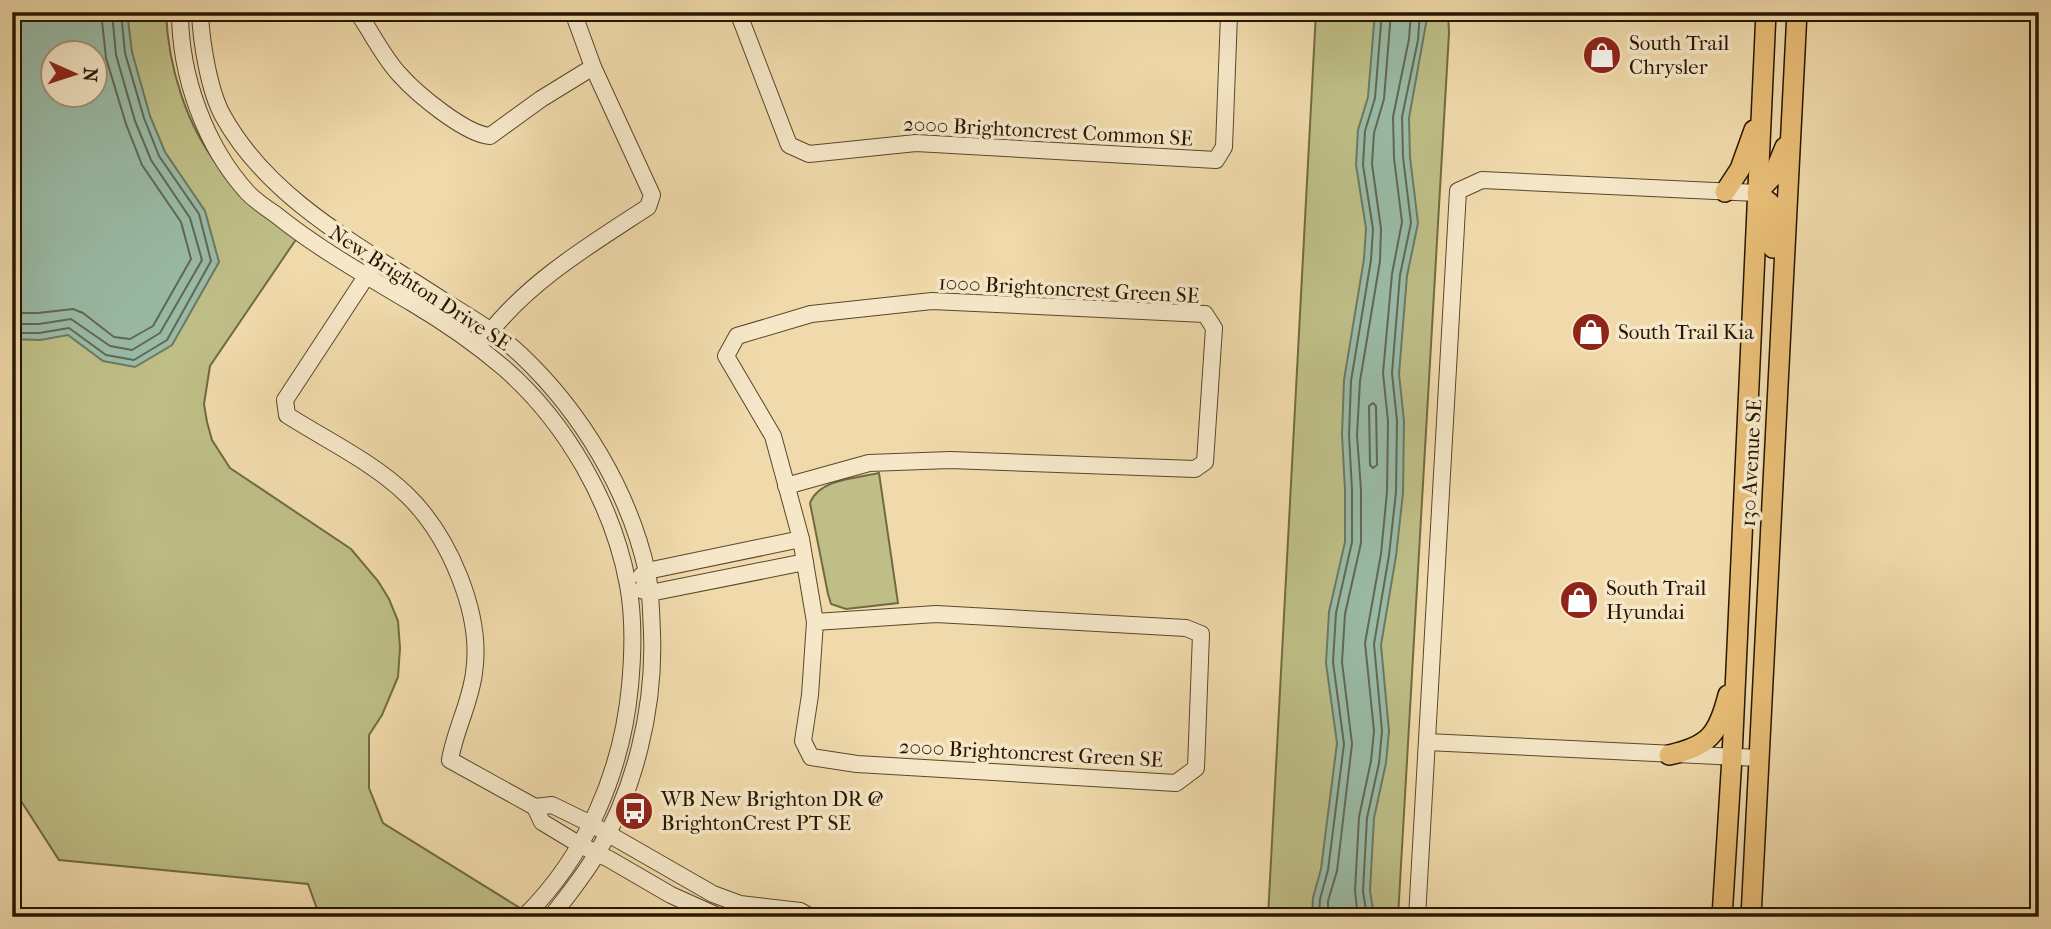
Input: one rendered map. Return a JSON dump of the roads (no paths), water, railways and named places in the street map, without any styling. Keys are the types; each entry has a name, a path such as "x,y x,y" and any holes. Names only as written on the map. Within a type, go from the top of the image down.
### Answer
{"main road":[{"name":"130 Avenue SE","path":"1723,917 1766,12"},
{"name":"130 Avenue SE","path":"1751,917 1797,12"},
{"path":"1726,192 1740,170 1762,102"},
{"path":"1775,436 1770,369 1773,225 1770,203 1757,193 1773,176 1791,129"},
{"path":"1669,755 1696,749 1716,728 1723,714 1736,656"}],"street":[{"name":"New Brighton Drive SE","path":"180,12 185,62 198,107 217,152 249,194 302,236 414,304 506,369 534,398 577,456 609,522 628,587 632,641 627,716 616,761 591,824 565,868 524,917"},
{"name":"New Brighton Drive SE","path":"200,12 202,44 222,113 245,149 276,183 326,223 491,331 521,355 551,387 594,445 614,481 647,571 652,675 645,722 618,811 598,853 551,917"},
{"path":"359,12 399,75 442,113 482,135 490,136 541,99 593,67"},
{"path":"478,347 508,310 544,278 648,208 652,195 593,67 573,12"},
{"name":"2000 Brightoncrest Common SE","path":"738,12 789,145 809,154 916,143 1216,160 1224,147 1227,12"},
{"path":"1417,917 1458,191 1482,180 1757,193"},
{"path":"378,258 285,400 287,415 371,468 407,495 430,523 451,557 465,593 474,633 475,672 466,714 450,760 535,807 552,805 591,824 738,910 800,911 811,917"},
{"name":"1000 Brightoncrest Green SE","path":"786,486 869,463 950,460 1195,469 1205,462 1214,328 1205,314 932,301 811,314 737,336 726,356 773,436 805,562"},
{"path":"628,587 647,571 801,539"},
{"path":"628,587 650,593 805,562"},
{"name":"2000 Brightoncrest Green SE","path":"805,562 815,622 810,695 803,741 811,757 857,764 1176,783 1196,768 1201,634 1186,628 936,614 815,622"},
{"path":"1427,742 1759,758"},
{"path":"535,807 542,822 580,845 671,895 720,917"}],"water":[{"path":"12,12 127,12 132,52 150,116 165,152 205,211 219,262 172,345 135,367 103,361 68,335 40,340 12,339"},
{"path":"1375,12 1427,12 1409,118 1410,157 1418,223 1407,276 1399,374 1404,421 1403,493 1381,645 1389,731 1386,763 1374,818 1370,891 1374,917 1312,917 1337,743 1326,663 1329,612 1345,542 1342,435 1344,380 1364,259 1366,228 1356,165 1358,130 1368,97"}],"place":[{"name":"South Trail Chrysler","path":"1602,55"},
{"name":"South Trail Kia","path":"1591,332"},
{"name":"South Trail Hyundai","path":"1579,600"},
{"name":"WB New Brighton DR @ BrightonCrest PT SE","path":"634,811"}]}
